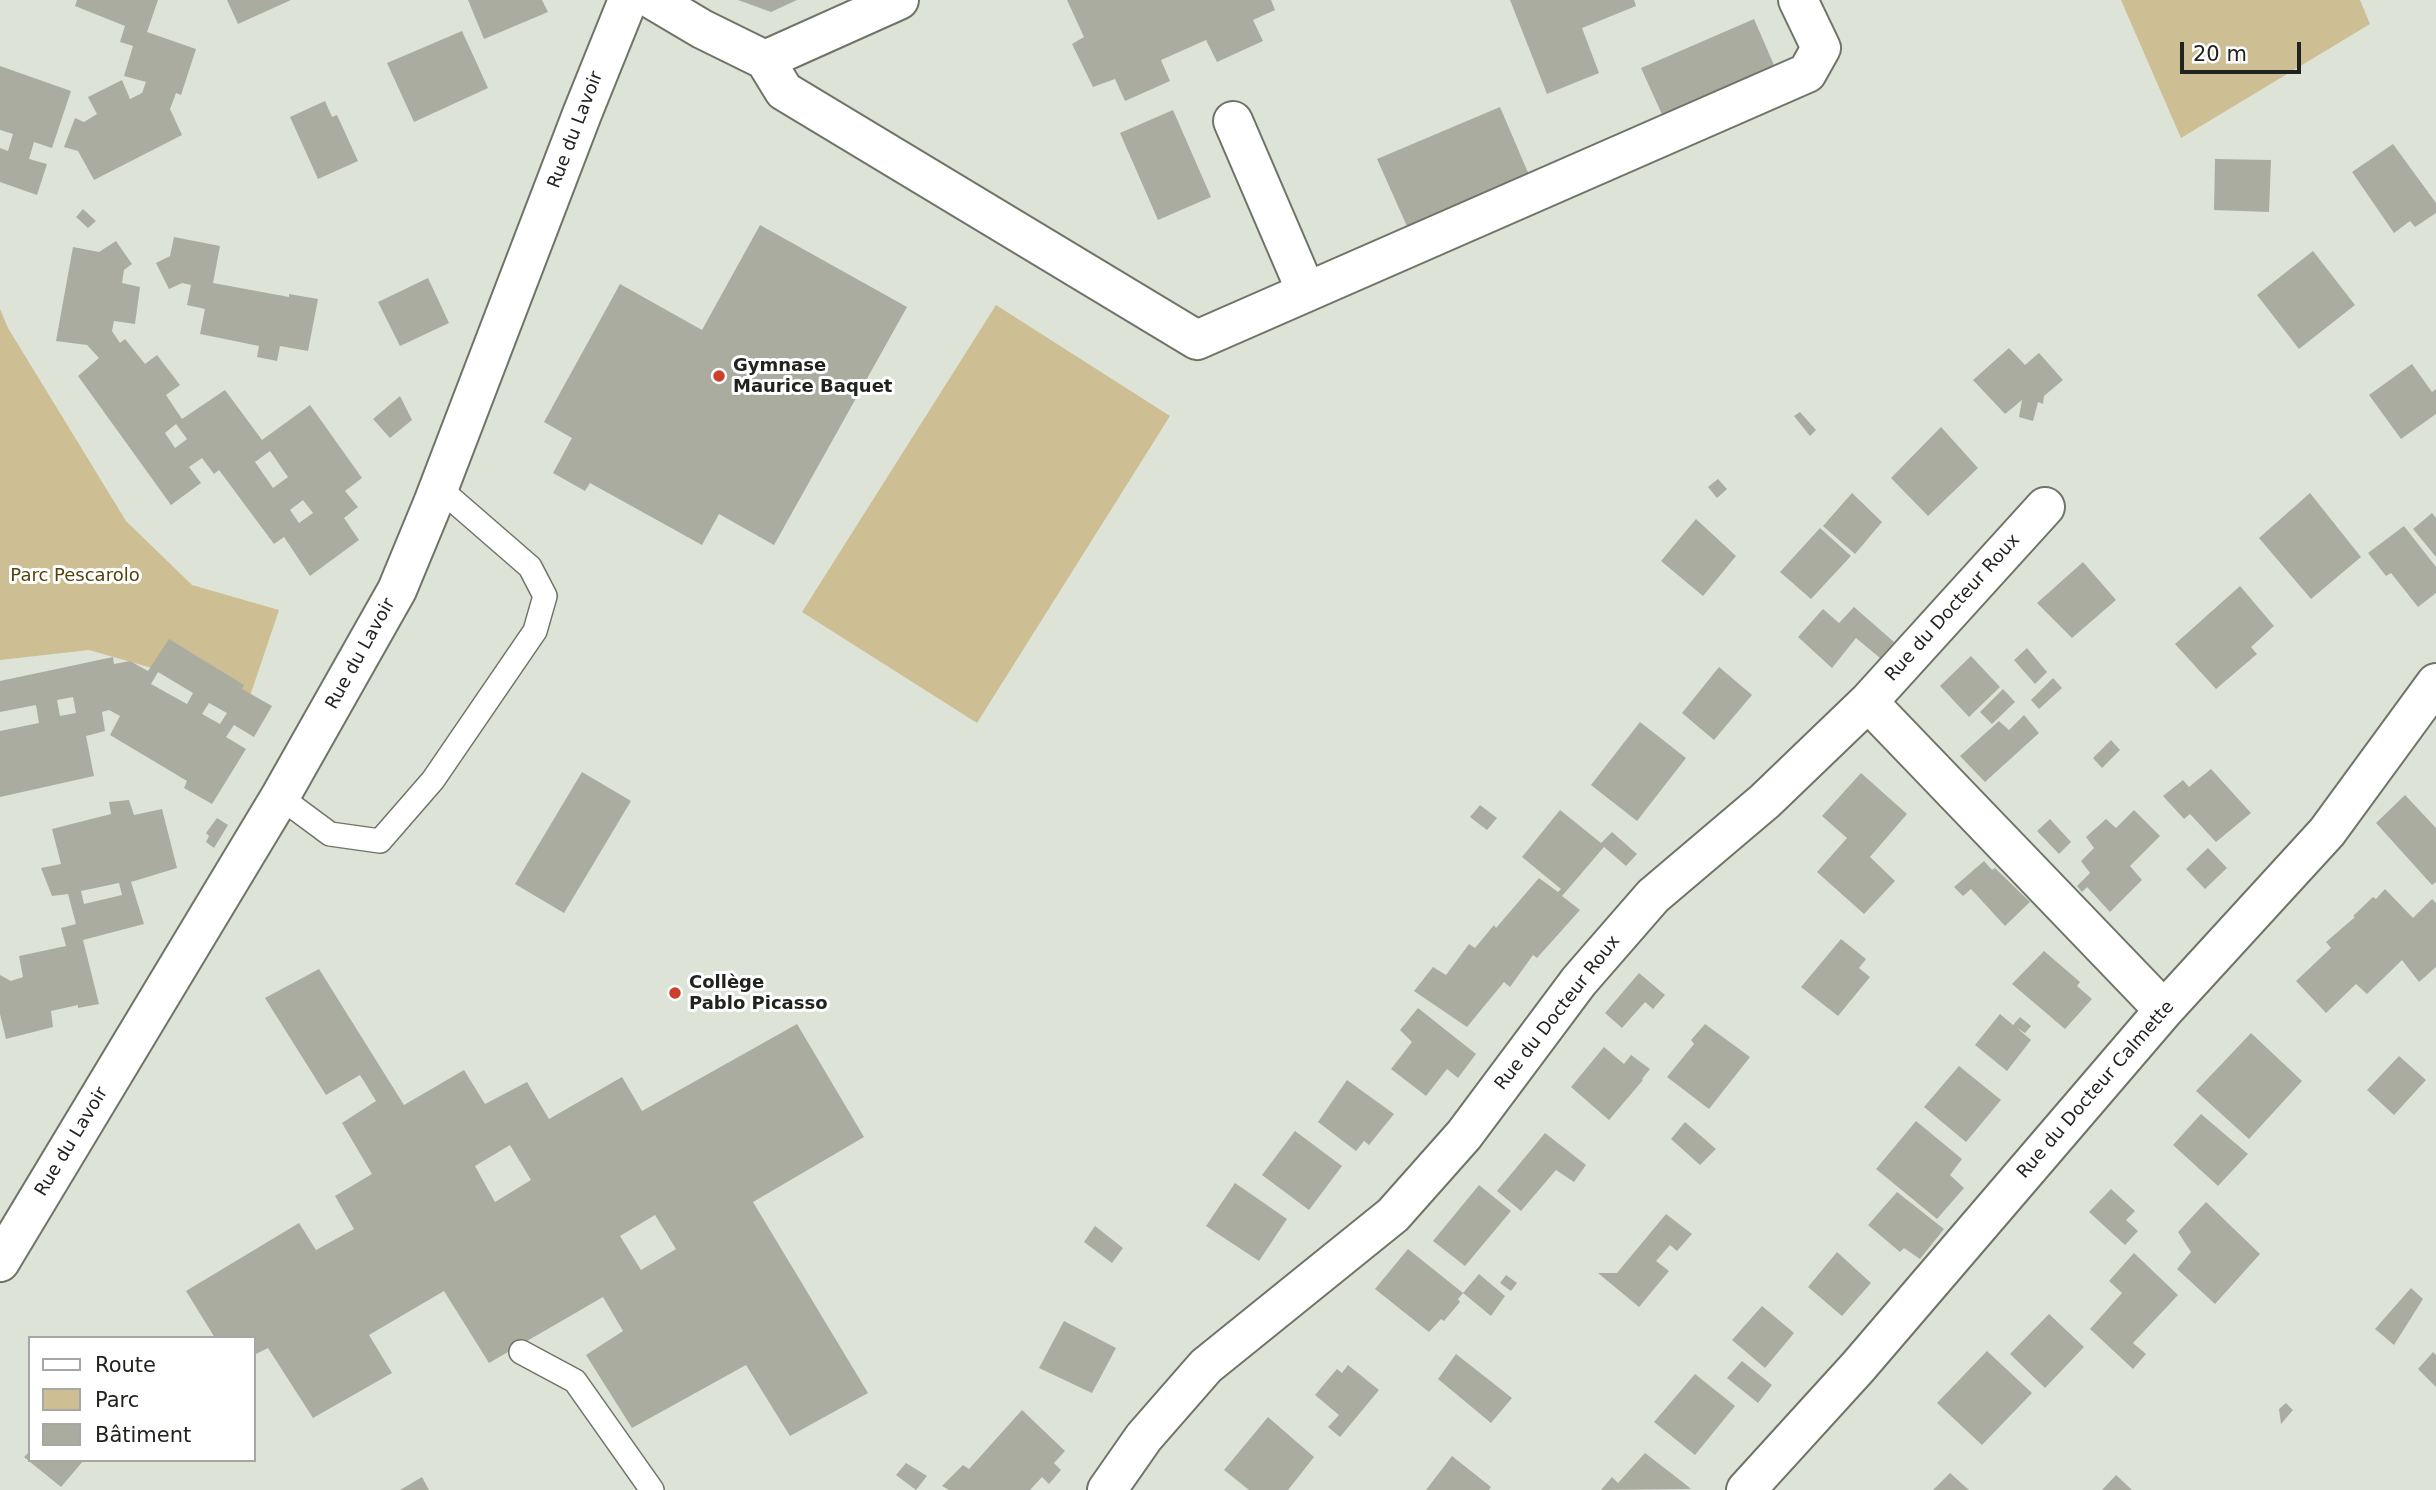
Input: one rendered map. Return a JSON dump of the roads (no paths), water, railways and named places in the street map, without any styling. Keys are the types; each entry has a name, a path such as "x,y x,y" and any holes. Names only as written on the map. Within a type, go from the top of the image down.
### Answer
{"street":[{"name":"Rue du Lavoir","path":"0,1262 280,797 397,590 628,0"},
{"path":"653,0 702,29 765,60 784,91 1197,340 1807,73 1821,48 1798,0"},
{"path":"765,60 899,0"},
{"path":"1233,121 1306,290"},
{"name":"Rue du Docteur Roux","path":"1107,1490 1144,1437 1206,1366 1393,1214 1464,1135 1579,981 1653,896 1765,801 1868,702 2045,508"},
{"name":"Rue du Docteur Calmette","path":"1746,1490 1857,1367 2164,1010 2327,832 2436,682"},
{"path":"1868,702 2164,1010"}],"lane":[{"path":"280,797 330,834 380,841 433,780 535,631 545,596 530,567 439,488"},
{"path":"521,1352 575,1381 652,1490"}],"place":[{"name":"Gymnase Maurice Baquet","path":"719,376"},
{"name":"Collège Pablo Picasso","path":"675,993"}],"park label":[{"name":"Parc Pescarolo","path":"75,576"}]}
